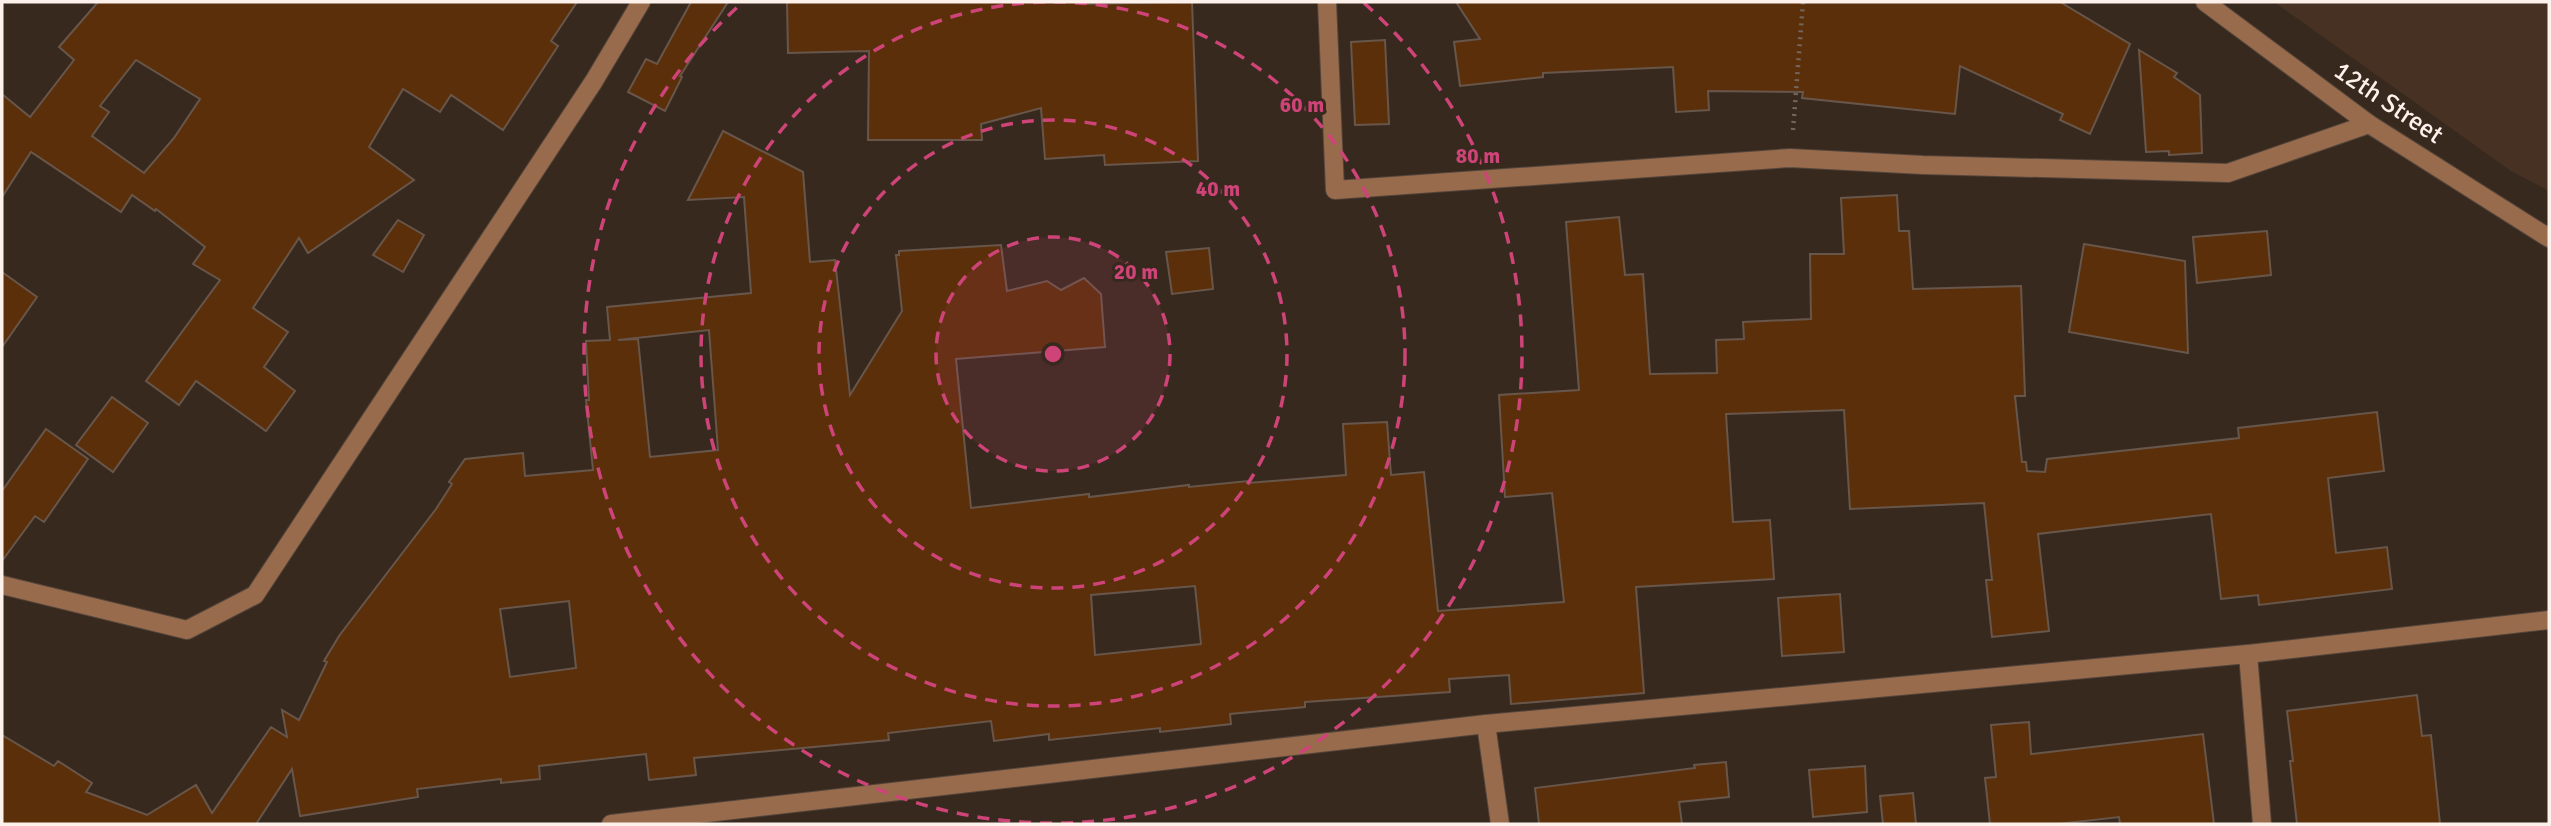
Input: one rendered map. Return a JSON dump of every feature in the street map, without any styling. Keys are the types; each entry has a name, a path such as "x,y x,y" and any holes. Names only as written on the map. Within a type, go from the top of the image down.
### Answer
{"street":[{"path":"2,585 187,630 255,596 594,81 641,2"},
{"path":"1327,2 1335,190 1790,158 1923,165 2228,173 2369,124"},
{"name":"12th Street","path":"2205,2 2369,124 2549,238"},
{"path":"611,824 1486,723 2248,654 2549,620"},
{"path":"2248,654 2262,824"},
{"path":"1486,723 1500,824"}],"path":[{"path":"1790,158 1803,2"}],"shaded area":[{"path":"2274,2 2549,2 2549,191 2511,171"}],"building":[{"path":"98,2 577,2 551,41 558,46 503,130 451,95 440,112 403,89 369,147 414,180 308,253 299,238 253,308 288,332 264,367 295,391 266,431 196,381 179,405 146,381 220,280 193,264 205,247 156,209 155,211 132,195 121,212 31,152 2,197 2,94 30,117 74,60 59,47","holes":["136,60 200,99 174,138 144,173 92,136 109,112 100,106"]},
{"path":"691,2 728,2 680,76 682,77 665,111 628,92 646,59 657,64"},
{"path":"787,2 1192,2 1198,161 1105,165 1104,155 1045,159 1041,108 981,124 982,140 868,140 869,51 788,53"},
{"path":"1456,2 2060,2 2130,44 2090,134 2060,120 2063,114 1960,66 1955,114 1802,98 1803,92 1708,91 1709,110 1676,112 1673,67 1543,73 1543,77 1460,86 1454,42 1480,39"},
{"path":"1385,40 1389,124 1355,125 1351,42"},
{"path":"2139,50 2177,73 2174,77 2200,95 2202,153 2169,155 2169,151 2146,152"},
{"path":"723,131 803,172 810,262 835,260 850,395 902,311 896,255 899,255 899,251 1001,245 1007,291 1047,281 1061,290 1084,278 1101,294 1105,347 956,359 971,508 1189,485 1346,475 1343,424 1387,422 1391,475 1424,472 1438,611 1564,602 1552,493 1505,497 1499,395 1579,390 1566,222 1619,217 1625,275 1643,274 1650,374 1717,373 1716,340 1744,339 1743,322 1811,319 1810,254 1844,254 1841,198 1897,195 1899,231 1909,231 1913,289 2021,286 2025,396 2015,396 2022,462 2026,462 2027,471 2045,472 2047,459 2239,438 2238,428 2377,412 2384,471 2328,478 2336,553 2387,547 2392,589 2259,605 2258,595 2221,599 2211,514 2038,534 2049,631 1992,637 1986,580 1992,580 1984,503 1850,509 1844,410 1726,414 1733,522 1770,520 1774,579 1636,587 1644,693 1511,704 1509,675 1449,679 1450,692 1305,702 1305,707 1230,714 1231,724 1160,732 1160,728 1049,740 1049,734 994,741 991,721 888,733 889,740 694,758 696,775 649,780 646,754 539,766 540,779 501,783 501,779 417,789 418,797 300,816 292,769 256,824 2,824 2,735 54,766 58,761 92,783 86,792 147,815 196,785 212,813 271,727 287,737 282,710 299,720 327,662 324,661 339,636 436,509 452,484 449,482 465,459 523,453 525,476 593,470 586,400 589,400 586,341 610,340 607,307 751,293 744,197 688,200","holes":["709,330 718,450 650,457 638,339 618,340","1195,586 1201,644 1095,655 1091,595","569,601 576,668 510,677 500,609"]},
{"path":"398,220 424,235 403,272 373,255"},
{"path":"2267,231 2271,275 2197,283 2193,237"},
{"path":"2084,244 2185,261 2188,353 2069,332"},
{"path":"1209,248 1213,289 1172,294 1166,252"},
{"path":"2,272 37,297 2,347"},
{"path":"112,397 148,423 113,472 76,445"},
{"path":"46,429 88,459 44,522 35,516 2,561 2,491"},
{"path":"1840,594 1844,652 1782,656 1778,598"},
{"path":"2417,695 2422,736 2431,735 2440,824 2297,824 2287,711"},
{"path":"2029,722 2031,754 2203,734 2214,824 2120,824 2119,817 2058,824 1990,824 1985,778 1996,777 1991,725"},
{"path":"1726,762 1729,797 1679,802 1682,824 1539,824 1535,788"},
{"path":"1865,766 1867,812 1813,817 1809,770"},
{"path":"1913,793 1916,824 1883,824 1880,796"}]}
